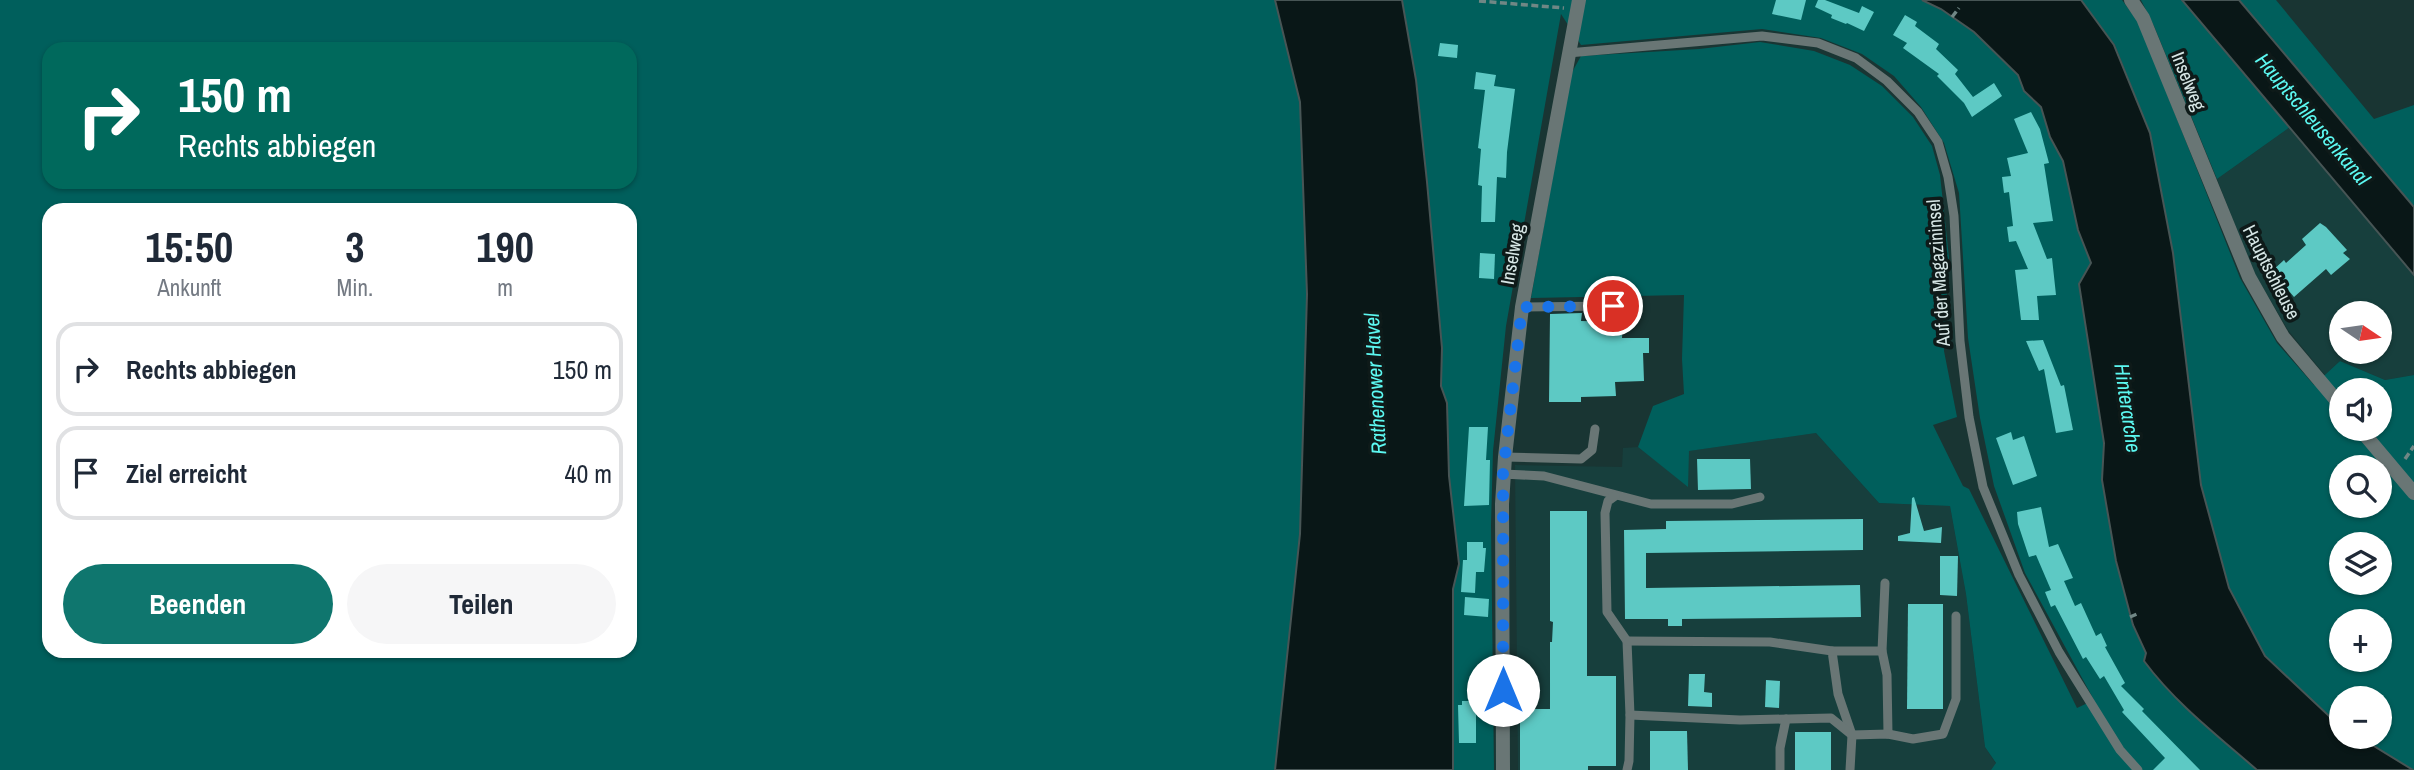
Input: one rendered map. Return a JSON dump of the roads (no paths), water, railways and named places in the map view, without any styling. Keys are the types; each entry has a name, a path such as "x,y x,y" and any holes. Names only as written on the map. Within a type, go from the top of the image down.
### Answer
{"street":[{"name":"Inselweg","path":"2131,0 2143,18 2208,178"},
{"name":"Inselweg","path":"1503,770 1504,457 1522,307 1578,4"},
{"name":"Hauptschleuse","path":"2208,178 2249,277 2276,325 2329,392"},
{"path":"2370,441 2414,493"}],"lane":[{"name":"Auf der Magazininsel","path":"1568,53 1762,36 1818,43 1856,58 1887,81 1918,111 1938,142 1948,177 1954,216 1961,354 1969,417 1983,487 2019,575 2059,652 2113,739 2138,770"},
{"path":"1522,307 1613,306"},
{"path":"1504,457 1581,459 1592,450 1595,429"},
{"path":"1503,474 1544,476 1651,504 1732,504 1760,497"},
{"path":"1615,496 1608,501 1605,513 1607,612 1627,640 1630,715 1627,770"},
{"path":"1885,583 1882,651 1887,675 1888,734"},
{"path":"1630,715 1740,720 1831,718 1852,735 1888,734 1913,739 1943,734 1956,699 1956,616"},
{"path":"1627,640 1770,642 1832,651 1882,651"},
{"path":"1832,651 1839,694 1852,735 1850,770"},
{"path":"1780,770 1780,748 1786,719"}],"water":[{"name":"Rathenower Havel","path":"1275,0 1402,0 1416,80 1427,182 1442,348 1441,386 1447,403 1449,476 1459,564 1453,589 1453,770 1275,770 1300,534 1307,294 1300,102"},
{"name":"Hinterarche","path":"1922,0 2081,0 2114,45 2150,133 2173,253 2201,485 2229,588 2265,656 2329,716 2329,749 2379,749 2413,770 2257,770 2183,705 2144,661 2146,653 2133,625 2116,561 2102,480 2104,443 2079,284 2091,263 2078,230 2063,161 2050,137 2041,107 2024,91 2018,75 1974,32 1941,9"},
{"name":"Hauptschleusenkanal","path":"2182,0 2239,0 2414,207 2414,275"}]}
